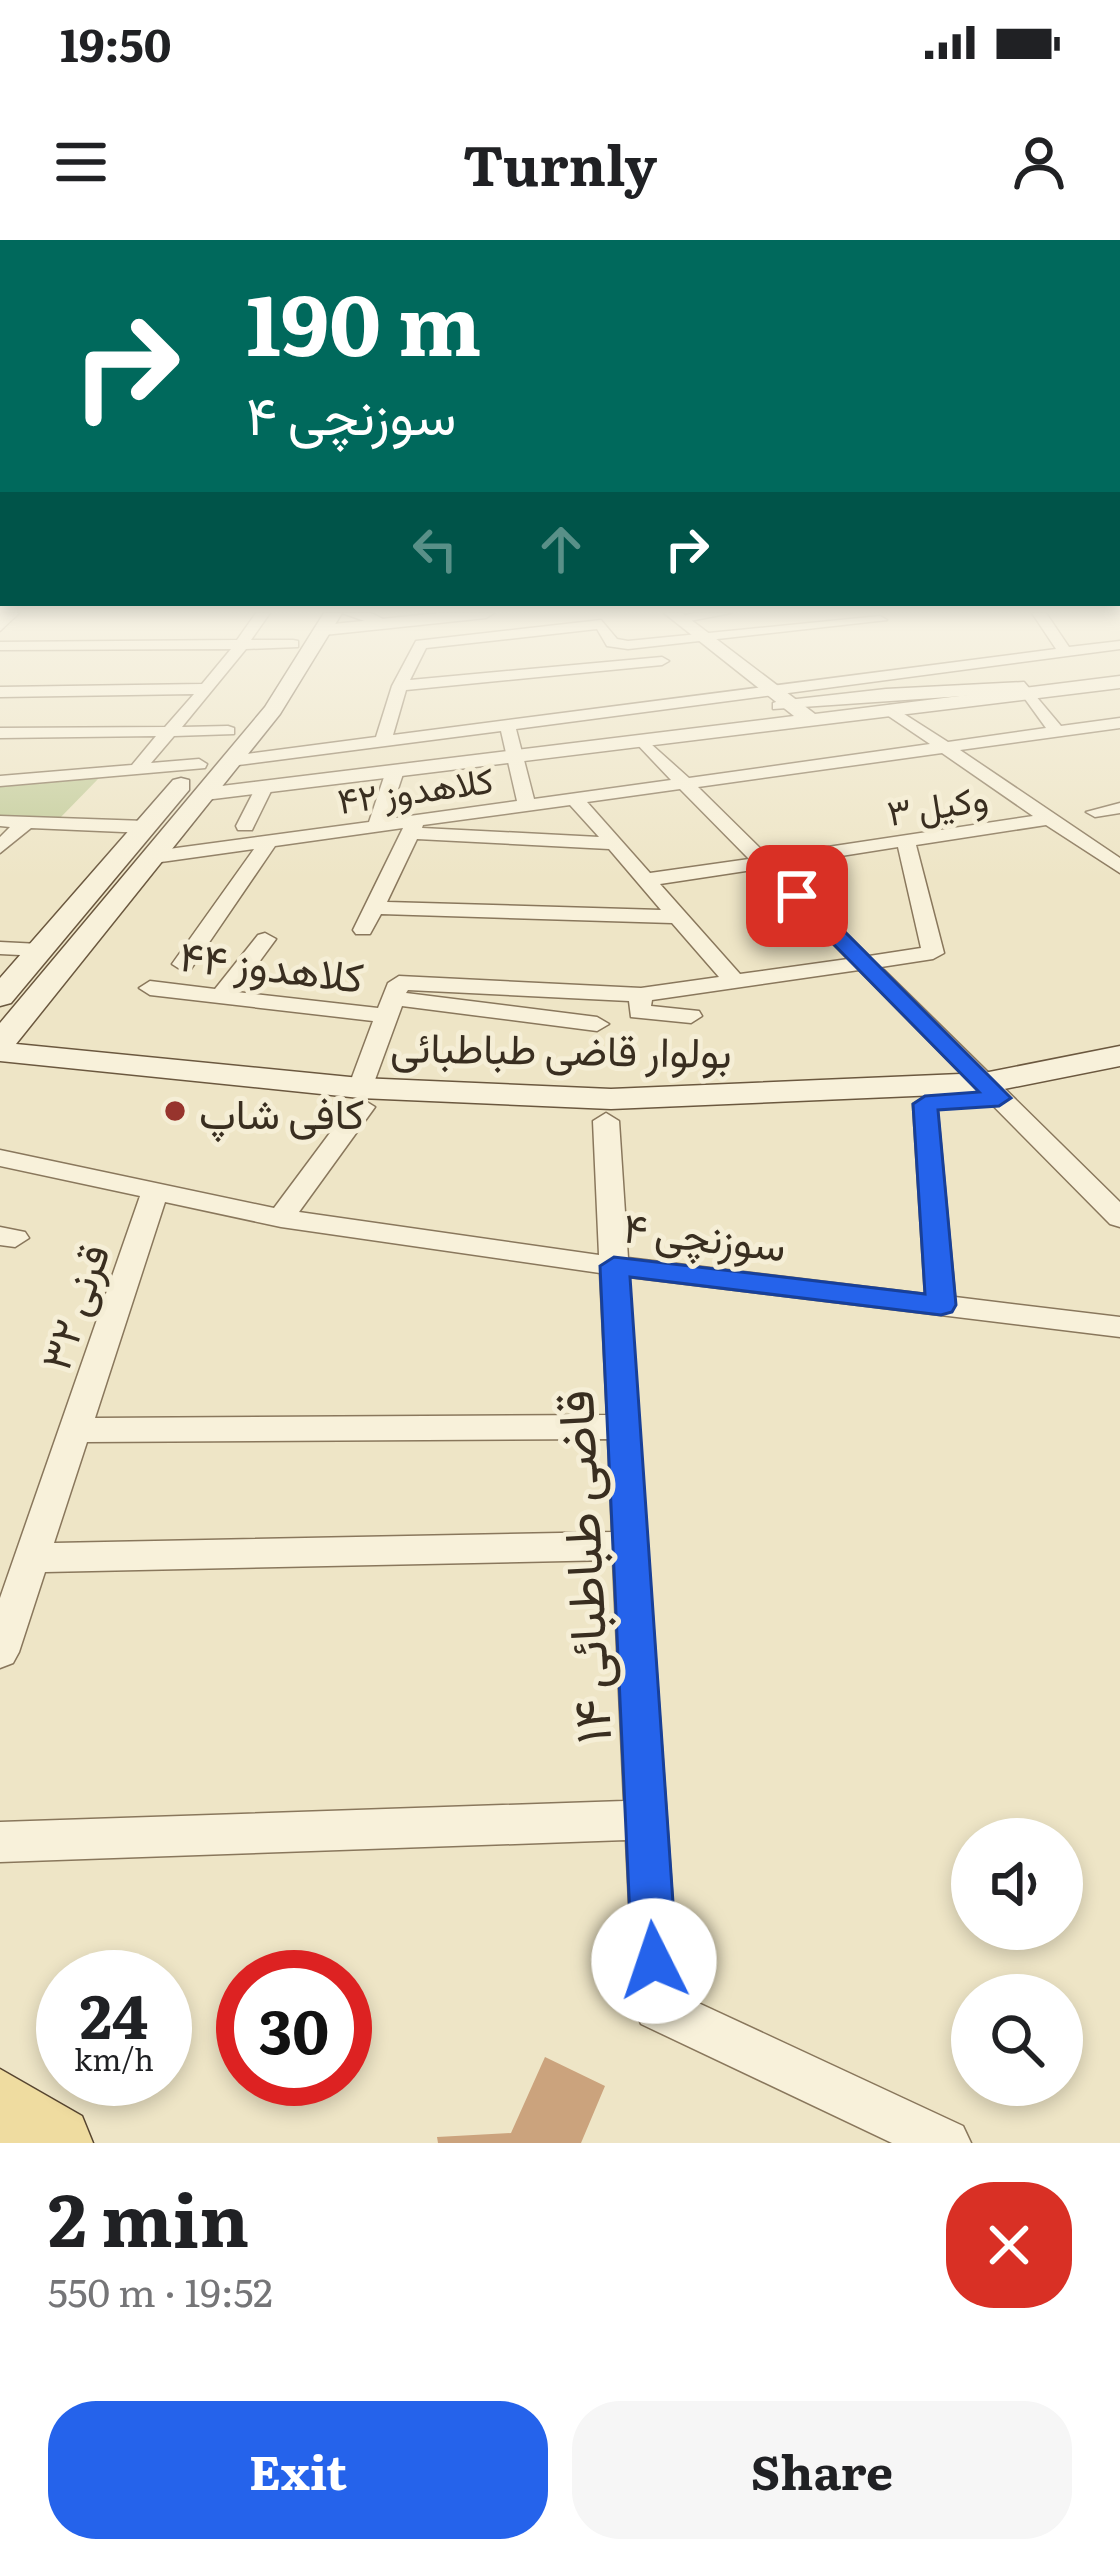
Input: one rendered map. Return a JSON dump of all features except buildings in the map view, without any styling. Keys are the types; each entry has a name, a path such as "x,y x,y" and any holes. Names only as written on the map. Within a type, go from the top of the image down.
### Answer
{"main road":[{"path":"0,997 250,702"},
{"path":"0,1047 277,702"},
{"name":"بولوار قاضی طباطبائی","path":"0,1047 361,1098 611,1099 992,1090 1120,1075"},
{"name":"بولوار قاضی طباطبائی","path":"0,1075 361,1098 606,1120 925,1104 1120,1056"},
{"path":"0,2107 55,2143"}],"street":[{"path":"137,769 194,702"},
{"path":"383,741 395,702"},
{"path":"231,760 685,702"},
{"path":"786,702 811,720"},
{"path":"578,715 604,722 818,702"},
{"path":"205,794 957,702"},
{"path":"1035,702 1057,732"},
{"path":"890,710 1120,867"},
{"name":"کلاهدوز ۴۲","path":"154,857 377,826 413,827 574,799 1120,723"},
{"path":"507,724 527,806"},
{"path":"0,734 227,730"},
{"path":"642,741 1120,1218"},
{"path":"0,781 199,764"},
{"path":"377,826 395,771"},
{"path":"245,826 264,787"},
{"path":"574,799 732,979"},
{"path":"1095,812 1120,808"},
{"name":"وکيل ۳","path":"646,880 1049,819"},
{"path":"0,821 146,826"},
{"path":"0,848 26,822"},
{"path":"363,930 413,827 614,844"},
{"path":"392,999 640,995 933,953 906,841"},
{"path":"183,964 268,842"},
{"path":"374,908 678,917"},
{"path":"221,997 265,939"},
{"path":"0,948 40,950"},
{"name":"کلاهدوز ۴۴","path":"150,988 221,997 392,999"},
{"path":"640,995 640,1012 692,1016"},
{"path":"392,999 597,1024"},
{"path":"281,1218 361,1098 392,999"},
{"path":"925,1104 941,1305"},
{"name":"قاضی طباطبائی ۱۴","path":"606,1120 657,2008 946,2143"},
{"name":"سوزنچی ۴","path":"0,1158 281,1218 614,1266 1120,1327"},
{"name":"قرنی ۳۲","path":"1,1642 155,1192"},
{"path":"75,1430 624,1427"},
{"path":"31,1558 630,1546"},
{"path":"0,1842 646,1820"}],"green space":[{"path":"99,778 59,819 0,817 0,785"}],"place":[{"name":"کافی شاپ","path":"175,1111"}],"route":[{"path":"654,1961 614,1266 941,1305 925,1104 999,1098 797,896"}]}
